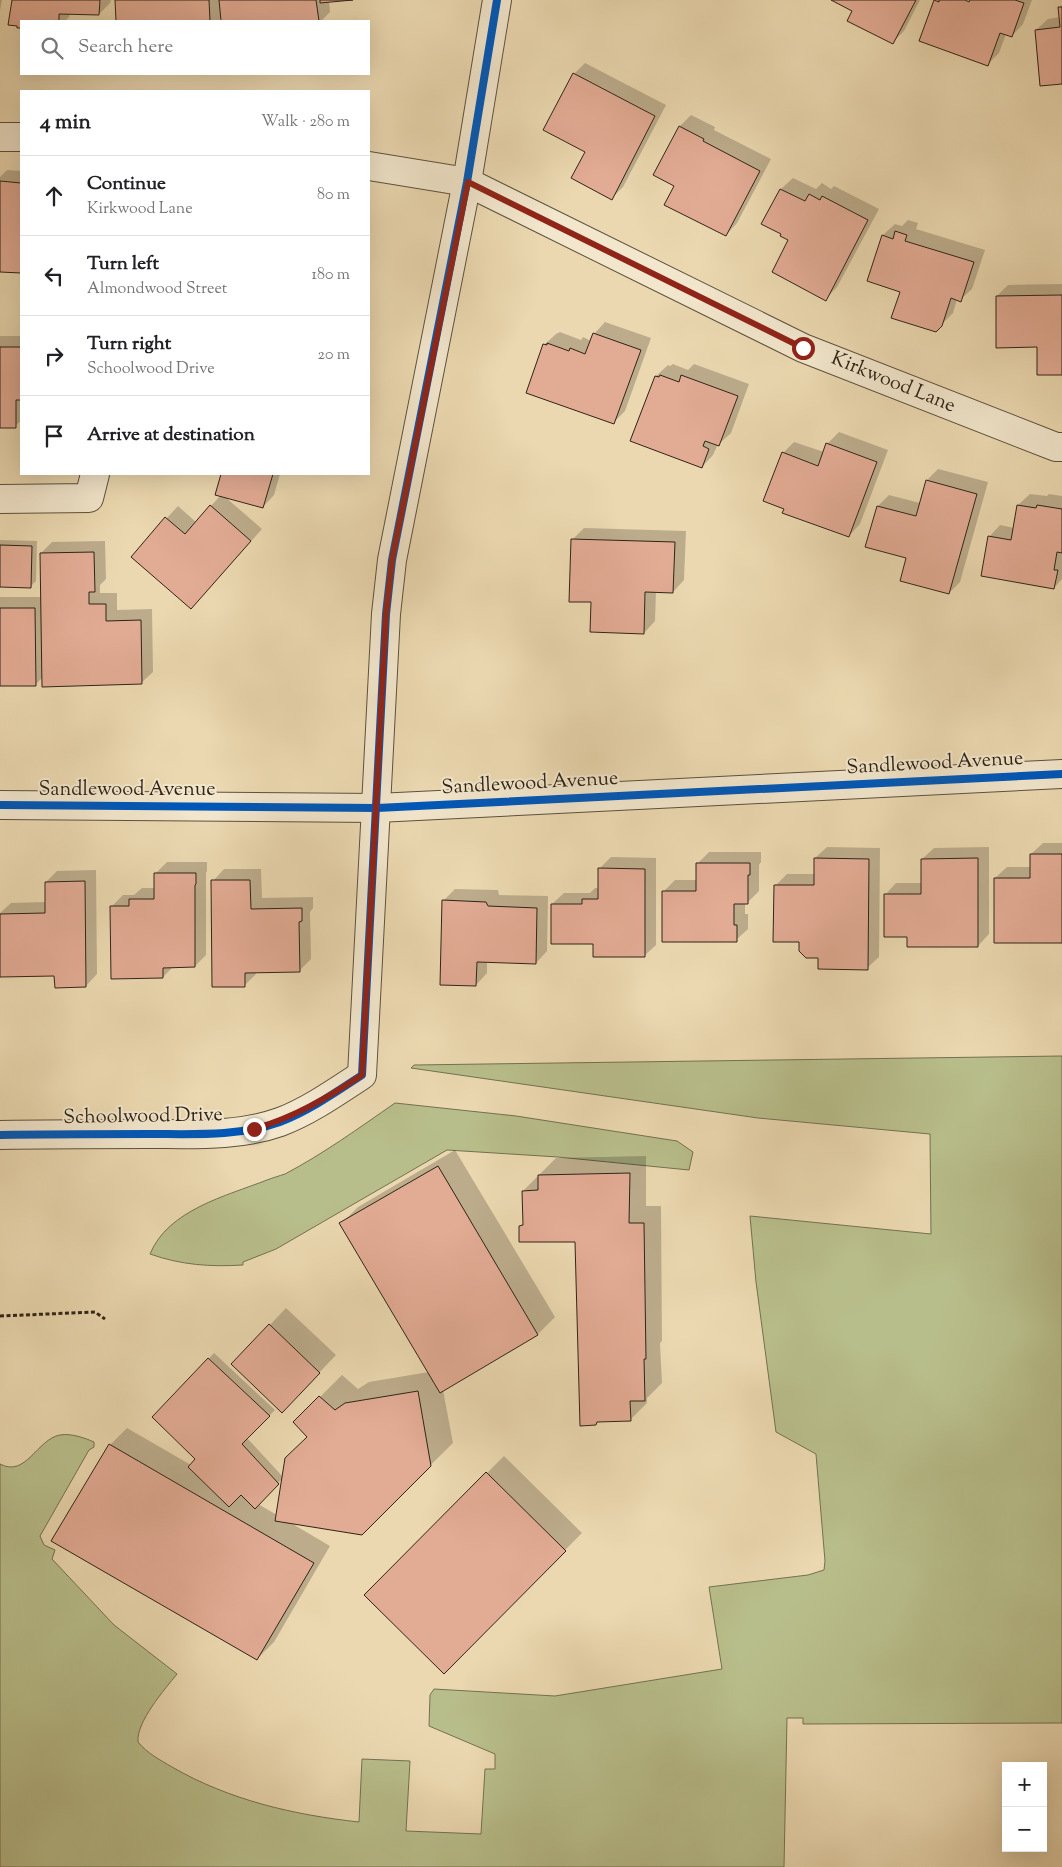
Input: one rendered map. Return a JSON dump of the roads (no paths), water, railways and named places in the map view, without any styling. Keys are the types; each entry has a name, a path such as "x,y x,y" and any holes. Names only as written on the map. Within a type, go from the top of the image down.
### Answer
{"street":[{"path":"377,808 386,614 392,560 468,182 497,0"},
{"path":"0,137 20,137"},
{"name":"Kirkwood Lane","path":"370,166 468,182 803,348 1056,448 1062,447"},
{"path":"0,499 92,486"},
{"name":"Sandlewood Avenue","path":"0,805 377,808 1062,774"},
{"name":"Schoolwood Drive","path":"0,1135 201,1134 254,1129 280,1121 303,1110 362,1075 377,808"}]}
